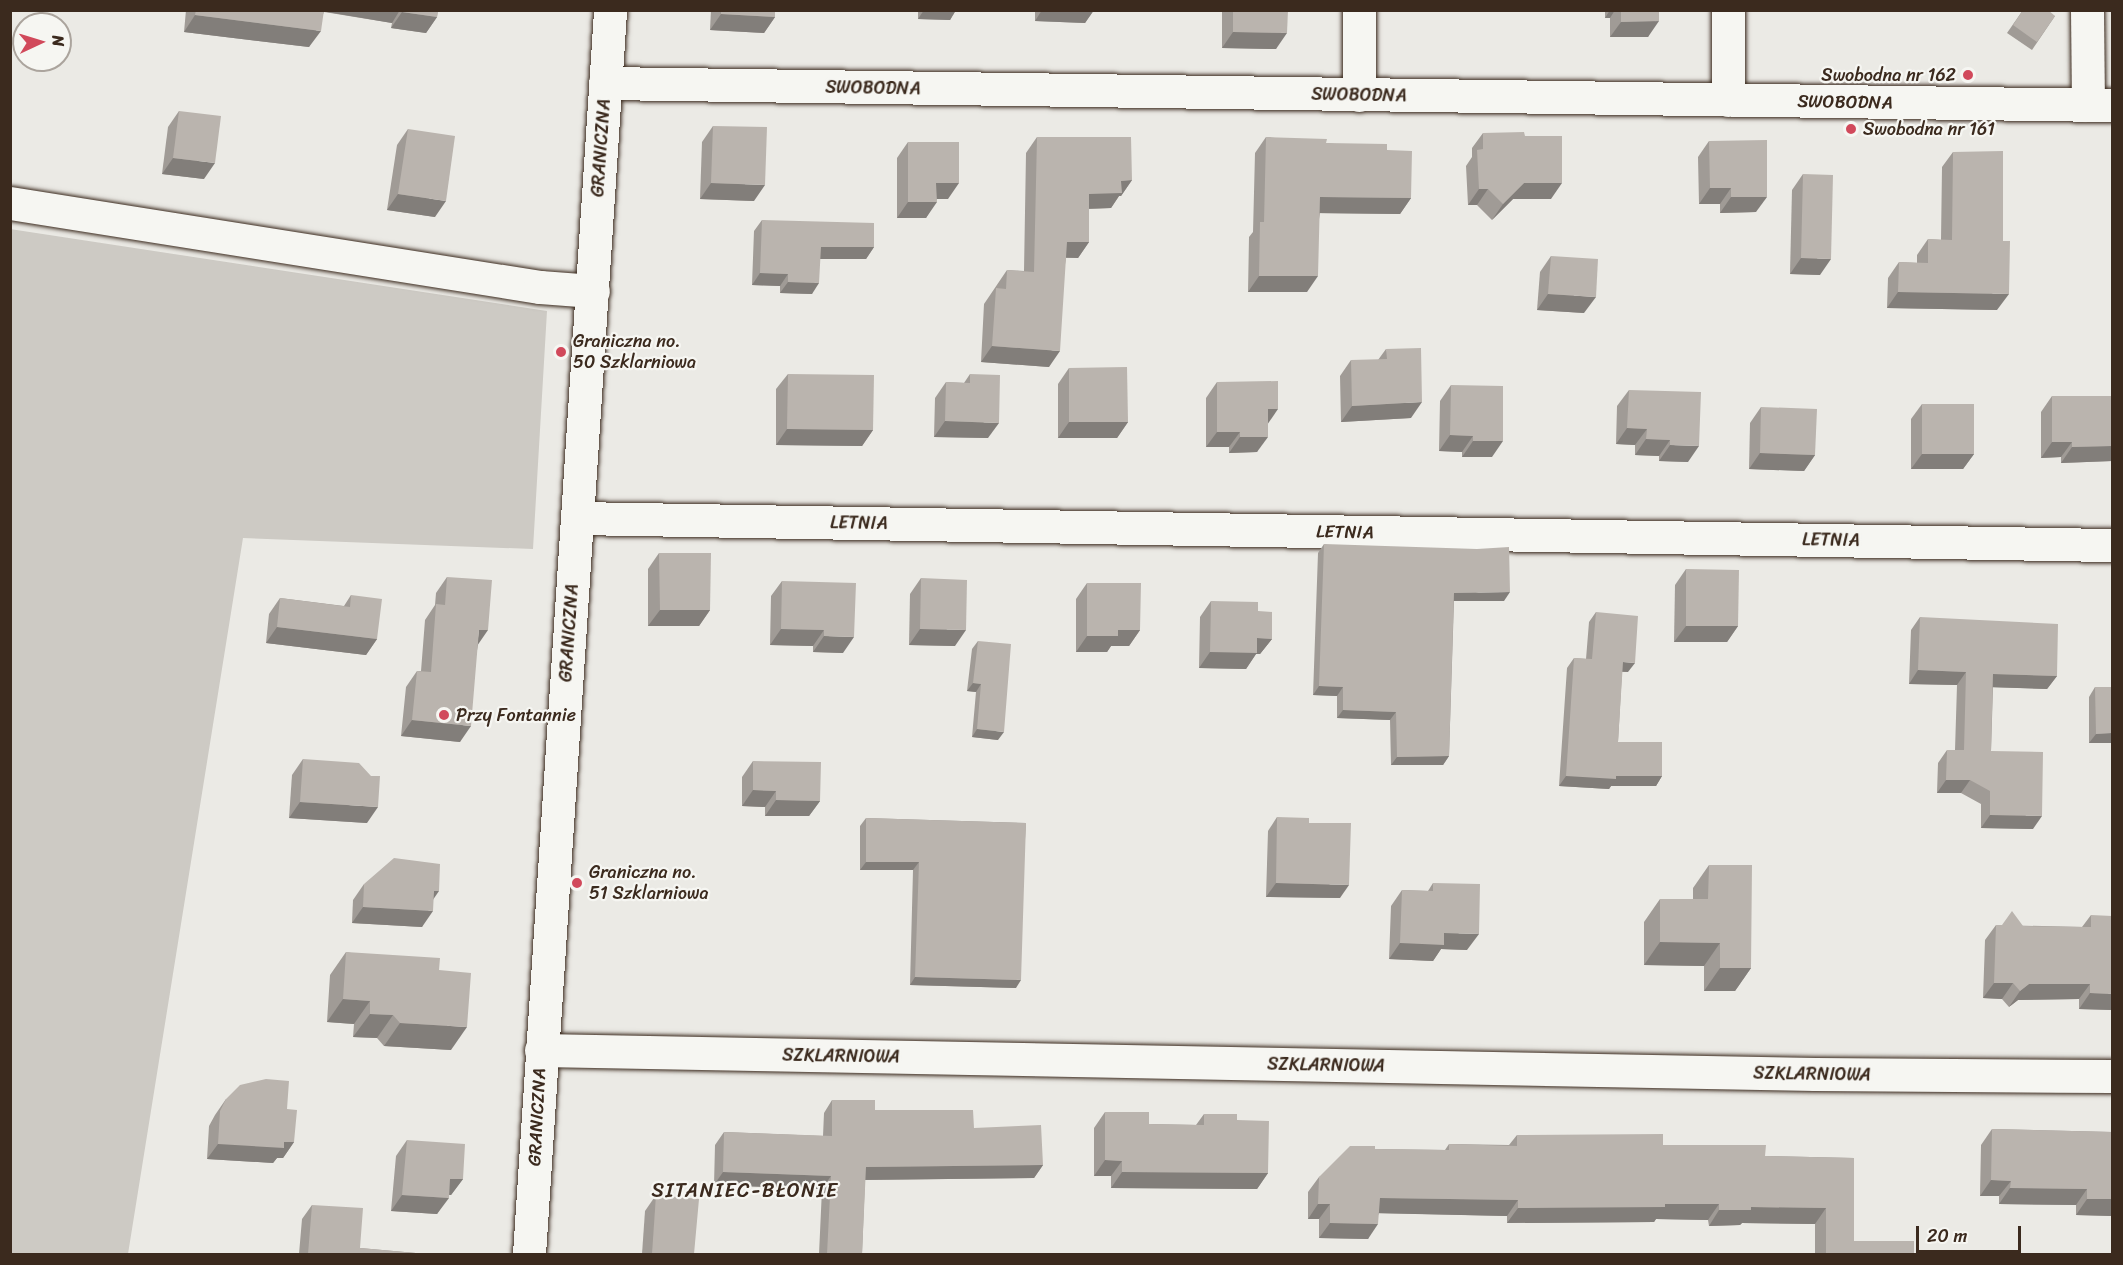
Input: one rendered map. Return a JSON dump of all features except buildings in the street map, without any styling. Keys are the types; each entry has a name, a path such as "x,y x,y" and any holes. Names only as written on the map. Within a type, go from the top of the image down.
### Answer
{"street":[{"name":"GRANICZNA","path":"529,1254 610,10"},
{"path":"1359,10 1359,95"},
{"path":"1728,10 1728,100"},
{"path":"2087,10 2100,105"},
{"name":"SWOBODNA","path":"605,83 2100,105"},
{"path":"10,203 540,287 593,291"},
{"name":"LETNIA","path":"578,518 2112,545"},
{"name":"SZKLARNIOWA","path":"541,1050 1815,1074 2112,1076"}],"shaded area":[{"path":"10,229 547,311 533,549 243,538 128,1254 11,1254"}],"place":[{"name":"Swobodna nr 162","path":"1968,75"},
{"name":"Swobodna nr 161","path":"1851,129"},
{"name":"Graniczna no. 50 Szklarniowa","path":"561,352"},
{"name":"Przy Fontannie","path":"444,715"},
{"name":"Graniczna no. 51 Szklarniowa","path":"577,883"}],"district":[{"name":"SITANIEC-BŁONIE","path":"745,1190"}]}
